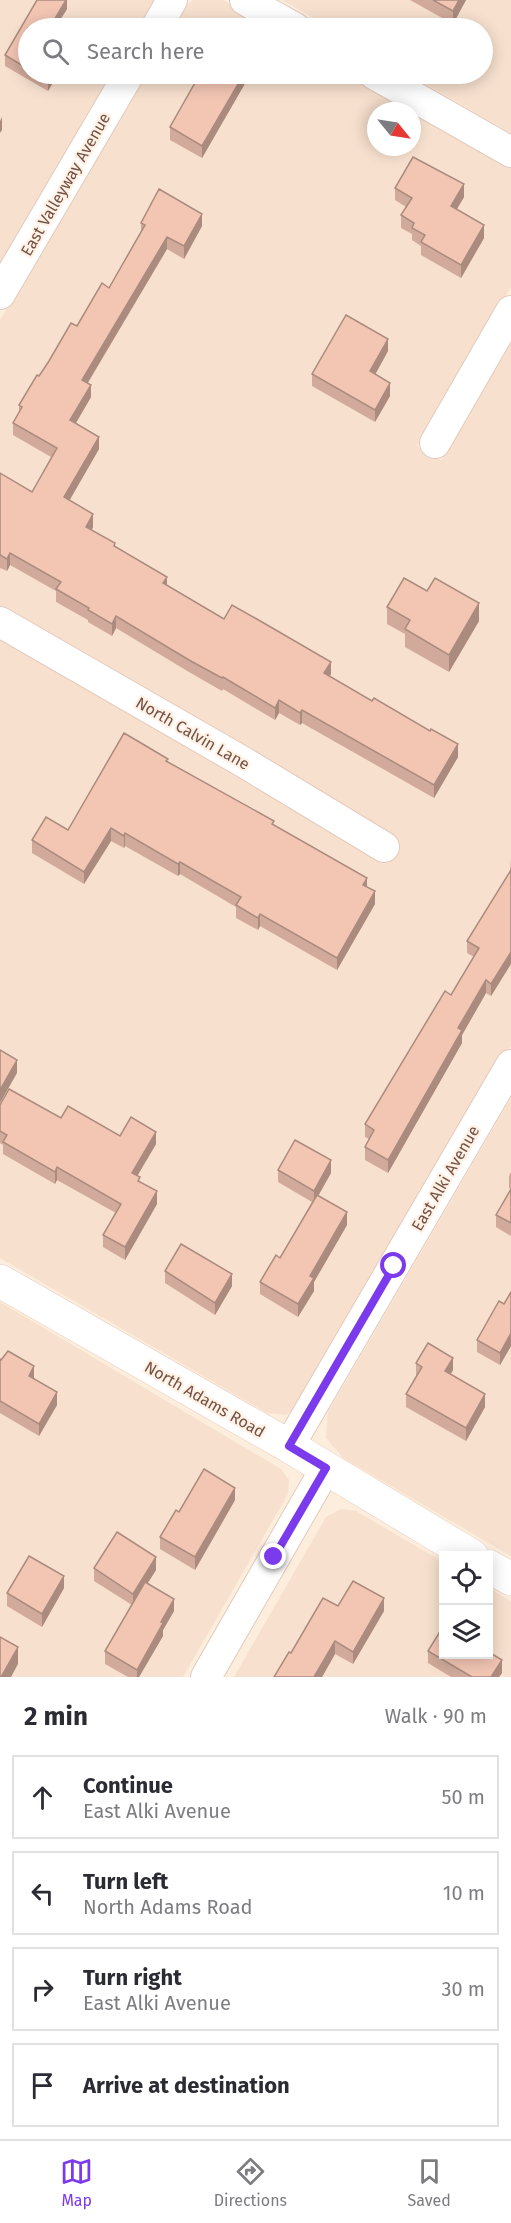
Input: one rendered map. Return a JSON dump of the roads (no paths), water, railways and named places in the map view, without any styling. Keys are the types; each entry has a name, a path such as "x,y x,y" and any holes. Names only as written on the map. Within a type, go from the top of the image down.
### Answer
{"street":[{"path":"162,18 172,0"},
{"path":"246,0 278,18"},
{"name":"East Valleyway Avenue","path":"0,294 123,84"},
{"path":"392,84 511,152"},
{"path":"435,443 511,311"},
{"name":"North Calvin Lane","path":"0,622 245,763 384,847"},
{"name":"East Alki Avenue","path":"289,1446 511,1065"},
{"name":"North Adams Road","path":"0,1281 289,1446 464,1551"},
{"path":"206,1677 326,1468"},
{"path":"493,1568 511,1579"}]}
